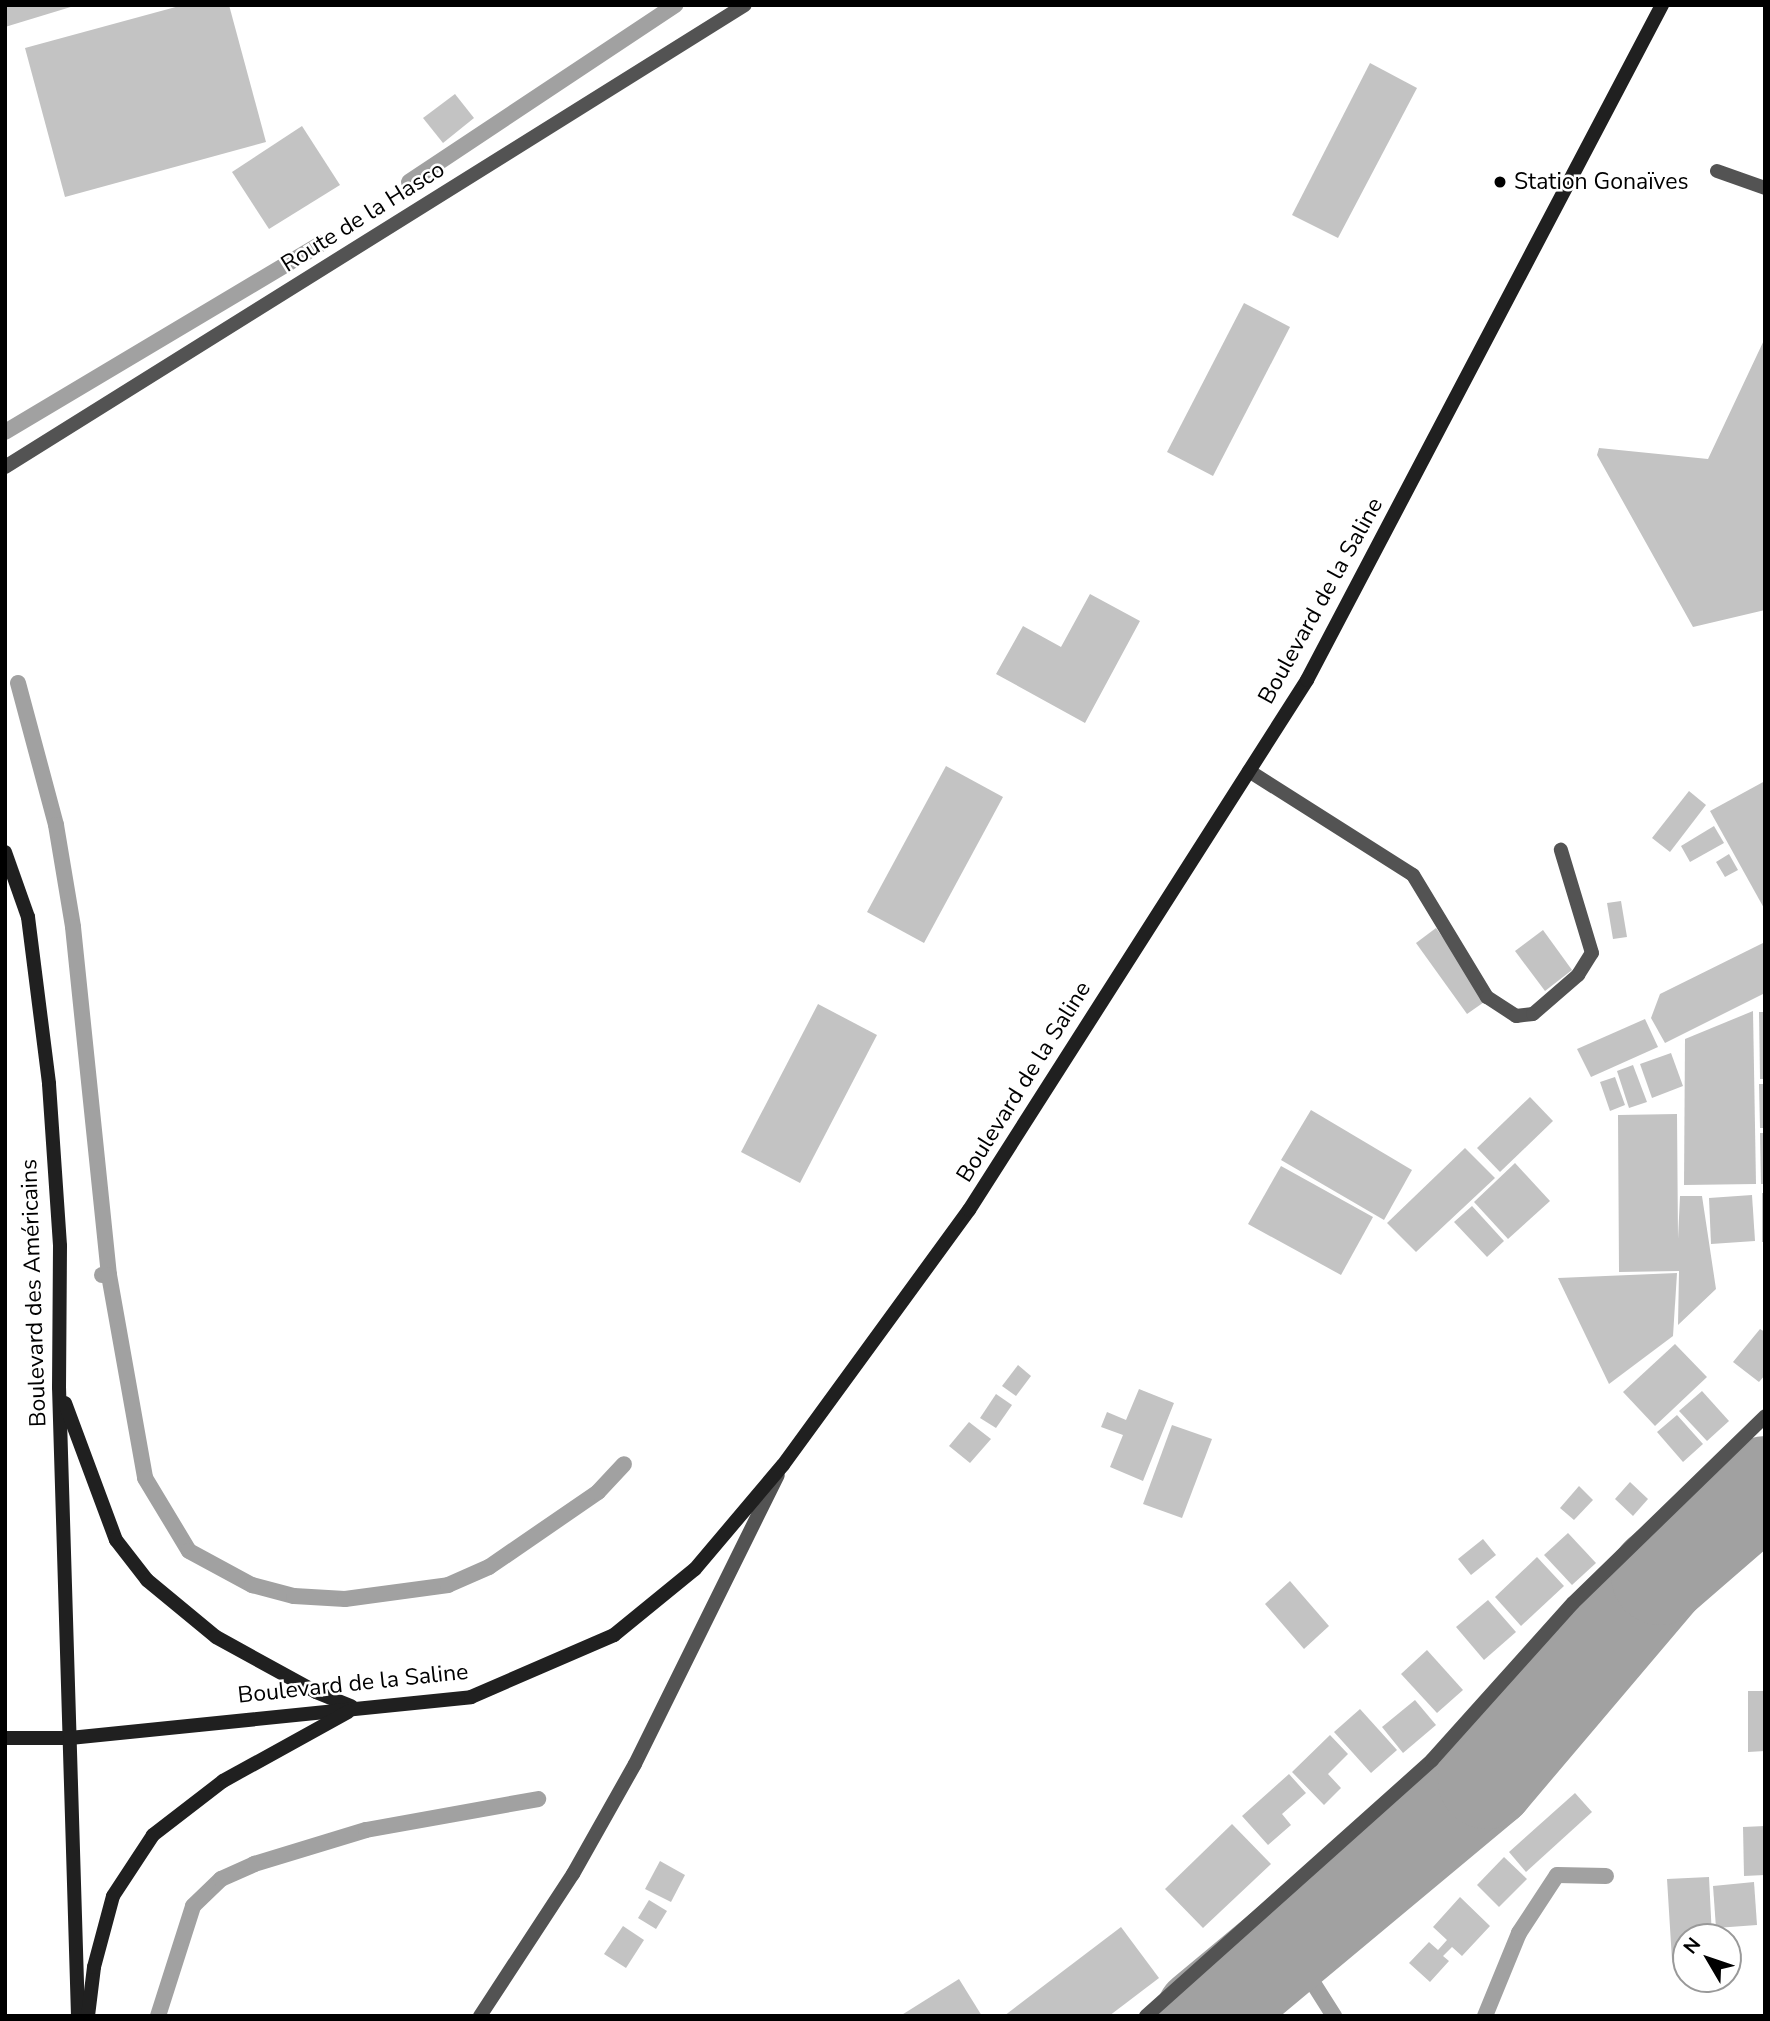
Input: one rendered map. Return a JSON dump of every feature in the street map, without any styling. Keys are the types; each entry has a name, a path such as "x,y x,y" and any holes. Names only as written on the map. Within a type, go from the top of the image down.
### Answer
{"main road":[{"name":"Boulevard de la Saline","path":"5,1738 70,1738 471,1697 614,1635 695,1569 783,1465 969,1210 1307,680 1662,5"},
{"name":"Boulevard des Américains","path":"5,852 28,917 49,1084 60,1246 59,1387 70,1738"},
{"path":"59,1387 90,1480 116,1540 147,1580 216,1637 316,1692 356,1708"},
{"path":"88,2016 94,1967 113,1896 153,1835 223,1782 356,1708"},
{"path":"70,1738 78,2016"}],"street":[{"name":"Route de la Hasco","path":"5,467 745,5"},
{"path":"1717,171 1765,188"},
{"path":"1249,771 1413,875 1487,997 1516,1017 1533,1014 1578,975 1592,953 1561,850"},
{"path":"1146,2016 1432,1760 1573,1603 1765,1416"},
{"path":"480,2016 573,1874 635,1764 783,1465"}],"building":[{"path":"5,5 74,5 74,6 5,27"},
{"path":"183,5 229,5 266,142 65,197 25,48"},
{"path":"1370,63 1417,88 1338,238 1292,215"},
{"path":"455,94 474,118 443,143 423,118"},
{"path":"302,126 340,185 269,229 232,172"},
{"path":"1244,303 1290,327 1213,476 1167,452"},
{"path":"1765,338 1765,610 1693,627 1597,455 1599,448 1708,459"},
{"path":"1090,594 1140,621 1085,723 996,674 1023,626 1061,647"},
{"path":"946,766 1003,797 924,943 867,912"},
{"path":"1765,781 1765,910 1710,811"},
{"path":"1689,791 1706,805 1670,852 1652,838"},
{"path":"1714,826 1724,843 1690,862 1681,846"},
{"path":"1729,854 1738,870 1725,877 1716,862"},
{"path":"1621,901 1627,937 1613,939 1607,903"},
{"path":"1436,928 1487,1000 1467,1014 1416,943"},
{"path":"1543,930 1572,970 1545,991 1515,951"},
{"path":"1765,942 1765,993 1665,1043 1651,1018 1660,994"},
{"path":"818,1004 877,1035 800,1183 741,1152"},
{"path":"1753,1011 1756,1184 1684,1185 1685,1039"},
{"path":"1759,1012 1765,1012 1765,1079 1760,1079"},
{"path":"1645,1019 1658,1047 1591,1077 1577,1049"},
{"path":"1671,1053 1683,1086 1652,1098 1640,1064"},
{"path":"1633,1065 1647,1102 1629,1108 1617,1071"},
{"path":"1615,1077 1625,1105 1610,1111 1600,1082"},
{"path":"1759,1084 1765,1084 1765,1128 1760,1128"},
{"path":"1530,1097 1553,1121 1500,1172 1477,1148"},
{"path":"1311,1110 1412,1170 1384,1220 1281,1160"},
{"path":"1677,1114 1678,1239 1680,1196 1702,1196 1716,1289 1678,1325 1679,1271 1619,1272 1618,1115"},
{"path":"1760,1133 1765,1133 1765,1184 1761,1184"},
{"path":"1465,1148 1495,1178 1416,1252 1387,1223"},
{"path":"1515,1163 1550,1201 1508,1239 1474,1202"},
{"path":"1281,1166 1373,1217 1341,1275 1248,1224"},
{"path":"1762,1193 1765,1193 1765,1242 1762,1242"},
{"path":"1752,1195 1755,1241 1711,1244 1709,1198"},
{"path":"1472,1206 1504,1241 1487,1257 1454,1222"},
{"path":"1677,1273 1673,1336 1609,1384 1558,1278"},
{"path":"1760,1329 1765,1332 1765,1375 1759,1382 1733,1362"},
{"path":"1675,1344 1707,1377 1655,1426 1623,1392"},
{"path":"1018,1365 1031,1376 1016,1396 1002,1386"},
{"path":"1139,1389 1174,1403 1143,1481 1110,1467 1123,1435 1101,1427 1107,1412 1126,1420"},
{"path":"1702,1391 1729,1421 1707,1441 1679,1411"},
{"path":"996,1394 1012,1405 996,1428 980,1418"},
{"path":"1677,1415 1703,1444 1683,1462 1657,1432"},
{"path":"969,1422 991,1439 970,1463 949,1446"},
{"path":"1172,1425 1212,1439 1182,1518 1143,1504"},
{"path":"1630,1482 1648,1499 1633,1516 1615,1499"},
{"path":"1579,1486 1593,1500 1574,1520 1560,1508"},
{"path":"1568,1533 1596,1563 1572,1585 1544,1555"},
{"path":"1483,1539 1496,1555 1471,1575 1458,1559"},
{"path":"1537,1557 1564,1586 1521,1626 1495,1597"},
{"path":"1290,1581 1329,1626 1304,1649 1265,1604"},
{"path":"1488,1600 1516,1632 1484,1660 1456,1627"},
{"path":"1427,1650 1463,1690 1437,1713 1401,1674"},
{"path":"1748,1691 1765,1691 1765,1751 1748,1752"},
{"path":"1415,1700 1436,1725 1403,1753 1382,1727"},
{"path":"1360,1709 1397,1750 1371,1773 1334,1732"},
{"path":"1330,1735 1348,1754 1328,1774 1341,1788 1324,1805 1292,1772"},
{"path":"1289,1774 1306,1793 1282,1814 1291,1825 1268,1845 1242,1816"},
{"path":"1575,1793 1592,1812 1526,1872 1509,1852"},
{"path":"1232,1824 1271,1864 1203,1928 1165,1889"},
{"path":"1765,1826 1765,1875 1744,1876 1743,1827"},
{"path":"1504,1857 1527,1879 1499,1907 1477,1885"},
{"path":"660,1861 685,1875 671,1902 645,1889"},
{"path":"1709,1877 1711,1923 1672,1923 1672,1960 1667,1879"},
{"path":"1754,1882 1757,1925 1716,1923 1713,1886"},
{"path":"1460,1897 1490,1926 1462,1956 1452,1947 1443,1956 1449,1961 1430,1982 1409,1963 1429,1942 1438,1950 1447,1940 1433,1927"},
{"path":"649,1900 667,1911 656,1929 638,1918"},
{"path":"623,1926 644,1940 626,1968 604,1954"},
{"path":"1121,1927 1159,1978 1109,2016 1004,2016"},
{"path":"959,1979 982,2016 900,2016"}],"waterway":[{"path":"409,182 675,5"},
{"path":"5,432 322,243"},
{"path":"18,683 56,825 73,927 109,1275"},
{"path":"102,1275 109,1275 145,1478 189,1551 252,1585 294,1596 345,1599 448,1585 489,1567 598,1492 624,1464"},
{"path":"1204,2016 1487,1780 1660,1576 1765,1485"},
{"path":"158,2016 193,1906 221,1879 254,1864 366,1830 538,1799"},
{"path":"1485,2016 1519,1933 1557,1875 1606,1876"},
{"path":"1273,1958 1308,1975 1334,2016"}],"place":[{"name":"Station Gonaïves","path":"1500,182"}]}
